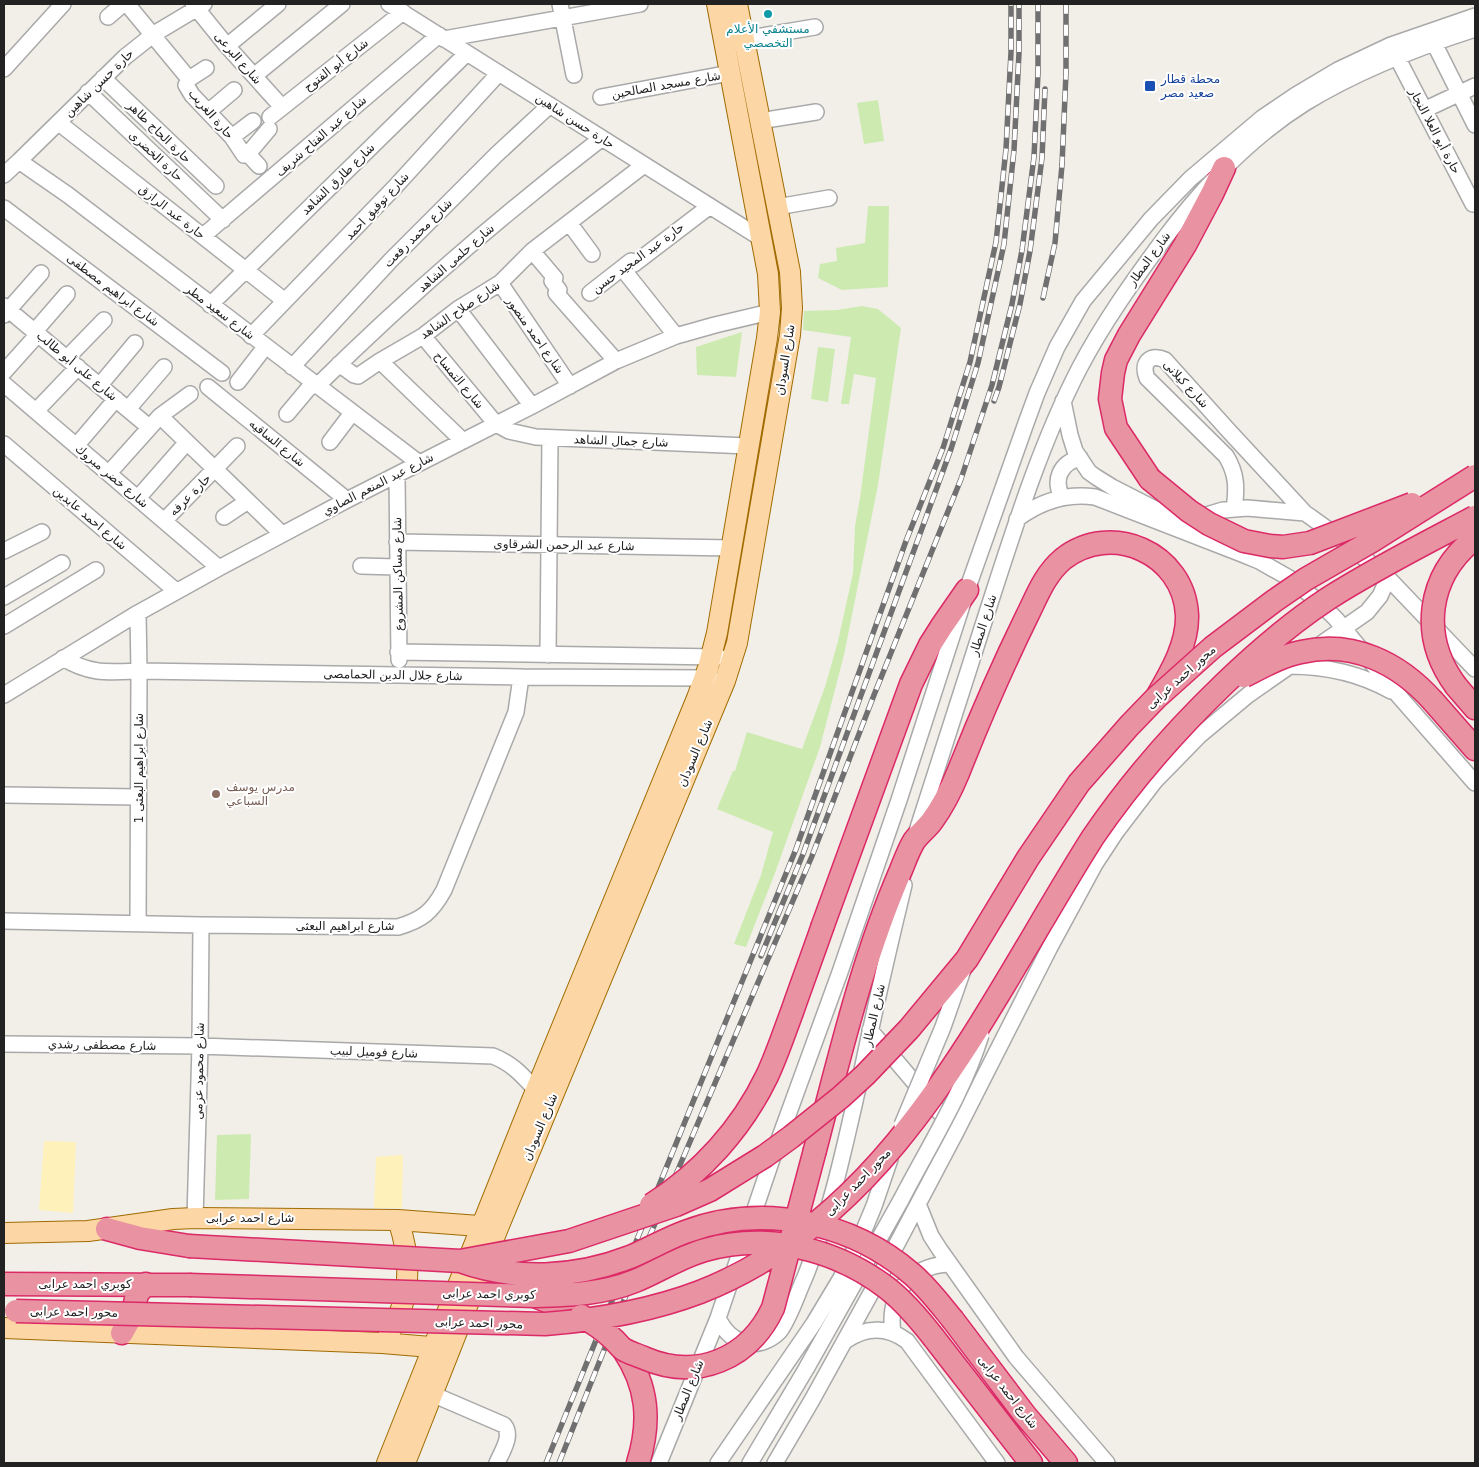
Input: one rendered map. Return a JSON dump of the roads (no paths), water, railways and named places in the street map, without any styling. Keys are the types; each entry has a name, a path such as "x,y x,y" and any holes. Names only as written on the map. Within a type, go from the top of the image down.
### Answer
{"highway":[{"path":"1224,168 1203,212 1116,360 1110,399 1116,428 1150,479 1189,511 1232,536 1257,544 1283,547 1310,543 1469,480"},
{"name":"محور احمد عرابى","path":"460,1261 569,1241 676,1205 710,1190 791,1137 841,1097 910,1029 967,959 1028,858 1069,798 1110,747 1156,698 1213,648 1274,601 1306,579 1372,541 1469,480"},
{"name":"محور احمد عرابى","path":"8,1317 545,1324 621,1314 675,1301 726,1281 774,1254 818,1222 839,1204 877,1165 933,1096 989,1010 1076,862 1110,812 1166,742 1219,689 1271,642 1299,620 1388,563 1475,517"},
{"path":"1475,538 1457,555 1443,576 1434,601 1432,627 1437,652 1442,664 1456,686 1475,708"},
{"path":"623,1349 674,1367 710,1364 722,1360 744,1347 753,1339 768,1319 775,1302 863,971 889,898 914,842 932,821 947,797 1004,665 1044,582 1055,567 1073,552 1107,542 1130,545 1142,549 1157,558 1170,570 1176,580 1185,602 1187,613 1186,631 1175,661 1156,698"},
{"path":"622,1223 660,1200 708,1159 734,1129 757,1094 783,1036 911,684 934,638 968,590"},
{"path":"1219,689 1274,661 1300,652 1330,649 1360,653 1388,664 1424,690 1475,749"},
{"name":"كوبري احمد عرابى","path":"107,1229 148,1240 189,1246 460,1261 494,1271 524,1274 561,1274 580,1272 616,1262 633,1256 667,1239 706,1225 745,1219 786,1219 844,1233 880,1251 913,1275 932,1294 953,1320"},
{"name":"كوبري احمد عرابى","path":"4,1284 146,1284 535,1296 567,1295 602,1291 636,1280 675,1261 707,1249 740,1244 791,1246 816,1251 840,1260 888,1289 934,1338 1030,1463"},
{"path":"122,1333 133,1313 137,1294 146,1284"},
{"path":"535,1296 593,1322 623,1349 636,1372 645,1398 645,1438 638,1463"},
{"name":"شارع احمد عرابى","path":"953,1320 1025,1415 1066,1463"}],"main road":[{"name":"شارع السودان","path":"490,1227 536,1090 704,678 717,633 767,338 770,287 717,4"},
{"name":"شارع السودان","path":"387,1463 441,1348 490,1227 725,681 733,658 740,628 775,425 790,335 792,308 790,272 737,4"},
{"path":"753,421 775,425"},
{"name":"شارع احمد عرابى","path":"4,1233 88,1231 164,1220 195,1218 398,1220 490,1227"},
{"path":"382,1343 396,1319 406,1293 407,1255 404,1237 398,1220"},
{"path":"8,1317 122,1333 382,1343 441,1348"},
{"name":"شارع السودان","path":"405,1463 432,1394 441,1348"}],"street":[{"path":"4,70 63,4"},
{"path":"108,17 123,4"},
{"name":"حارة الغريب","path":"127,4 189,78 186,85 192,95 232,137 244,155 248,154 259,166"},
{"path":"227,46 278,4"},
{"path":"254,76 342,4"},
{"name":"حارة حسن شاهين","path":"389,4 762,239"},
{"path":"442,37 562,11 640,4"},
{"name":"حارة حسن شاهين","path":"10,165 59,122 125,57 154,34 198,5"},
{"name":"شارع البرعى","path":"198,5 227,46 282,107"},
{"path":"562,11 574,75"},
{"name":"شارع أبو الفتوح","path":"248,154 282,107 403,12"},
{"name":"شارع المطار","path":"659,1463 718,1318 773,1156 899,800 968,590 1029,415 1057,347 1083,301 1151,219 1191,178 1262,118 1338,70 1391,46 1475,16"},
{"path":"744,39 815,27"},
{"name":"شارع المطار","path":"718,1318 721,1325 732,1337 754,1344 768,1340 780,1331 784,1325 811,1261 832,1200 840,1169 914,842 1017,519 1063,400 1091,346 1122,296 1179,219 1224,168 1268,129 1304,104 1358,74 1396,57 1475,29"},
{"name":"شارع عبد الفتاح شريف","path":"203,236 442,37"},
{"path":"1434,43 1475,125"},
{"name":"شارع طارق الشاهد","path":"210,305 467,53"},
{"name":"حارة أبو العلا النجار","path":"1396,57 1473,204"},
{"path":"189,78 206,68"},
{"name":"شارع توفيق احمد","path":"251,336 394,188 498,73"},
{"name":"شارع مسجد الصالحين","path":"601,96 730,73"},
{"name":"حارة الحاج طاهر","path":"103,78 216,186"},
{"path":"1424,110 1475,86"},
{"path":"208,112 234,90"},
{"name":"حارة الخضرى","path":"88,92 223,220"},
{"name":"شارع محمد رفعت","path":"292,367 418,232 550,105"},
{"path":"760,121 816,112"},
{"path":"232,137 253,121"},
{"name":"حارة عبد الرازق","path":"59,122 285,301"},
{"name":"شارع حلمى الشاهد","path":"288,414 315,384 339,364 402,304 467,247 602,138"},
{"name":"شارع سعيد مطر","path":"10,165 68,195 419,463"},
{"name":"شارع صلاح الشاهد","path":"339,364 358,376 423,336 458,309 500,284 532,251 649,168"},
{"path":"777,207 829,198"},
{"name":"حارة عبد المجيد حسن","path":"590,293 631,261 634,264 710,206"},
{"name":"شارع ابراهيم مصطفى","path":"4,208 222,373"},
{"path":"570,224 592,254"},
{"path":"532,251 555,278 552,281 559,290 556,293 616,361"},
{"path":"622,268 676,336"},
{"path":"5,310 41,272"},
{"name":"شارع احمد منصور","path":"500,284 570,386"},
{"path":"4,372 68,294"},
{"path":"458,309 532,406"},
{"name":"شارع على أبو طالب","path":"5,310 37,332 149,427"},
{"name":"شارع عبد المنعم الصاوي","path":"4,695 176,591 616,361 676,336 770,312"},
{"path":"36,412 104,320"},
{"name":"شارع التمساح","path":"423,336 496,424"},
{"path":"100,385 135,343"},
{"path":"238,382 265,347"},
{"name":"شارع كيلانى","path":"1234,509 1236,482 1231,464 1226,456 1147,378 1144,371 1146,364 1151,358 1158,357 1165,360 1305,513"},
{"path":"380,361 462,441"},
{"path":"76,446 164,367"},
{"name":"شارع خضر مبروك","path":"4,384 219,568"},
{"name":"شارع الساقيه","path":"208,387 347,500"},
{"path":"109,473 160,416 190,394"},
{"path":"1063,400 1072,443 1089,472 1147,506 1175,517 1190,520 1223,510 1247,508 1305,513 1340,538 1388,578 1475,669"},
{"path":"330,442 352,413"},
{"path":"160,416 282,534"},
{"name":"شارع جمال الشاهد","path":"496,424 522,435 550,438 748,446"},
{"path":"548,655 550,438"},
{"path":"138,498 187,442"},
{"name":"شارع احمد عابدين","path":"4,444 176,591"},
{"name":"حارة عرفه","path":"164,520 237,446"},
{"path":"1062,497 1058,486 1060,473 1068,463 1080,458"},
{"name":"شارع مساكن المشروع","path":"397,474 399,674"},
{"path":"1017,519 1039,504 1062,497 1095,497 1259,561 1283,574 1328,611 1475,783"},
{"path":"224,517 248,500"},
{"path":"4,552 42,532"},
{"name":"شارع عبد الرحمن الشرقاوى","path":"397,542 731,548"},
{"path":"4,597 62,563"},
{"path":"361,566 398,567"},
{"path":"4,626 96,570"},
{"path":"775,1463 918,1204 1095,864 1120,826 1155,781 1194,741 1224,715 1290,666 1360,618 1380,596 1388,578"},
{"name":"شارع ابراهيم البعثى 1","path":"138,613 138,923"},
{"name":"شارع جلال الدين الحمامصى","path":"398,652 733,658"},
{"path":"604,678 605,656"},
{"name":"شارع جلال الدين الحمامصى","path":"63,658 74,665 98,672 399,674 521,678 704,678 725,681"},
{"path":"1290,666 1322,667 1338,670 1369,680 1398,695"},
{"name":"شارع ابراهيم البعثى","path":"4,920 398,927 413,922 437,904 444,890 513,720 518,703 521,678"},
{"path":"4,795 138,797"},
{"name":"شارع محمود عزمى","path":"195,1218 201,925"},
{"name":"محور احمد عرابى","path":"718,1463 814,1323 841,1278 874,1206 902,1126 943,1027 967,959"},
{"name":"محور احمد عرابى","path":"750,1463 815,1354 902,1200 969,1069 989,1010"},
{"path":"870,1030 956,1132"},
{"name":"شارع مصطفى رشدي","path":"4,1044 200,1046"},
{"name":"شارع فوميل لبيب","path":"200,1046 492,1056 504,1060 514,1067 536,1090"},
{"path":"918,1204 931,1236 1016,1357 1106,1463"},
{"path":"893,1332 891,1314 896,1296 901,1288 922,1270 940,1264 949,1264"},
{"path":"841,1346 845,1341 860,1332 877,1329 893,1332 900,1336 912,1347 997,1463"},
{"path":"432,1394 507,1428 508,1438 497,1463"}],"railway":[{"path":"546,1463 796,849 906,541 943,448 970,362 996,242 1006,149 1011,52 1011,4"},
{"path":"761,956 803,854 951,449 978,363 1004,244 1014,150 1019,53 1019,4"},
{"path":"559,1463 648,1240 812,856 874,695 961,479 992,385 1012,304 1022,250 1034,157 1038,73 1038,4"},
{"path":"1043,298 1055,243 1062,165 1066,73 1066,4"},
{"path":"994,401 1020,304 1030,251 1042,158 1045,89"}],"place":[{"name":"مستشفي الأعلام التخصصي","path":"768,14"},
{"name":"محطة قطار صعيد مصر","path":"1150,86"},
{"name":"مدرس يوسف السباعي","path":"216,794"}]}
